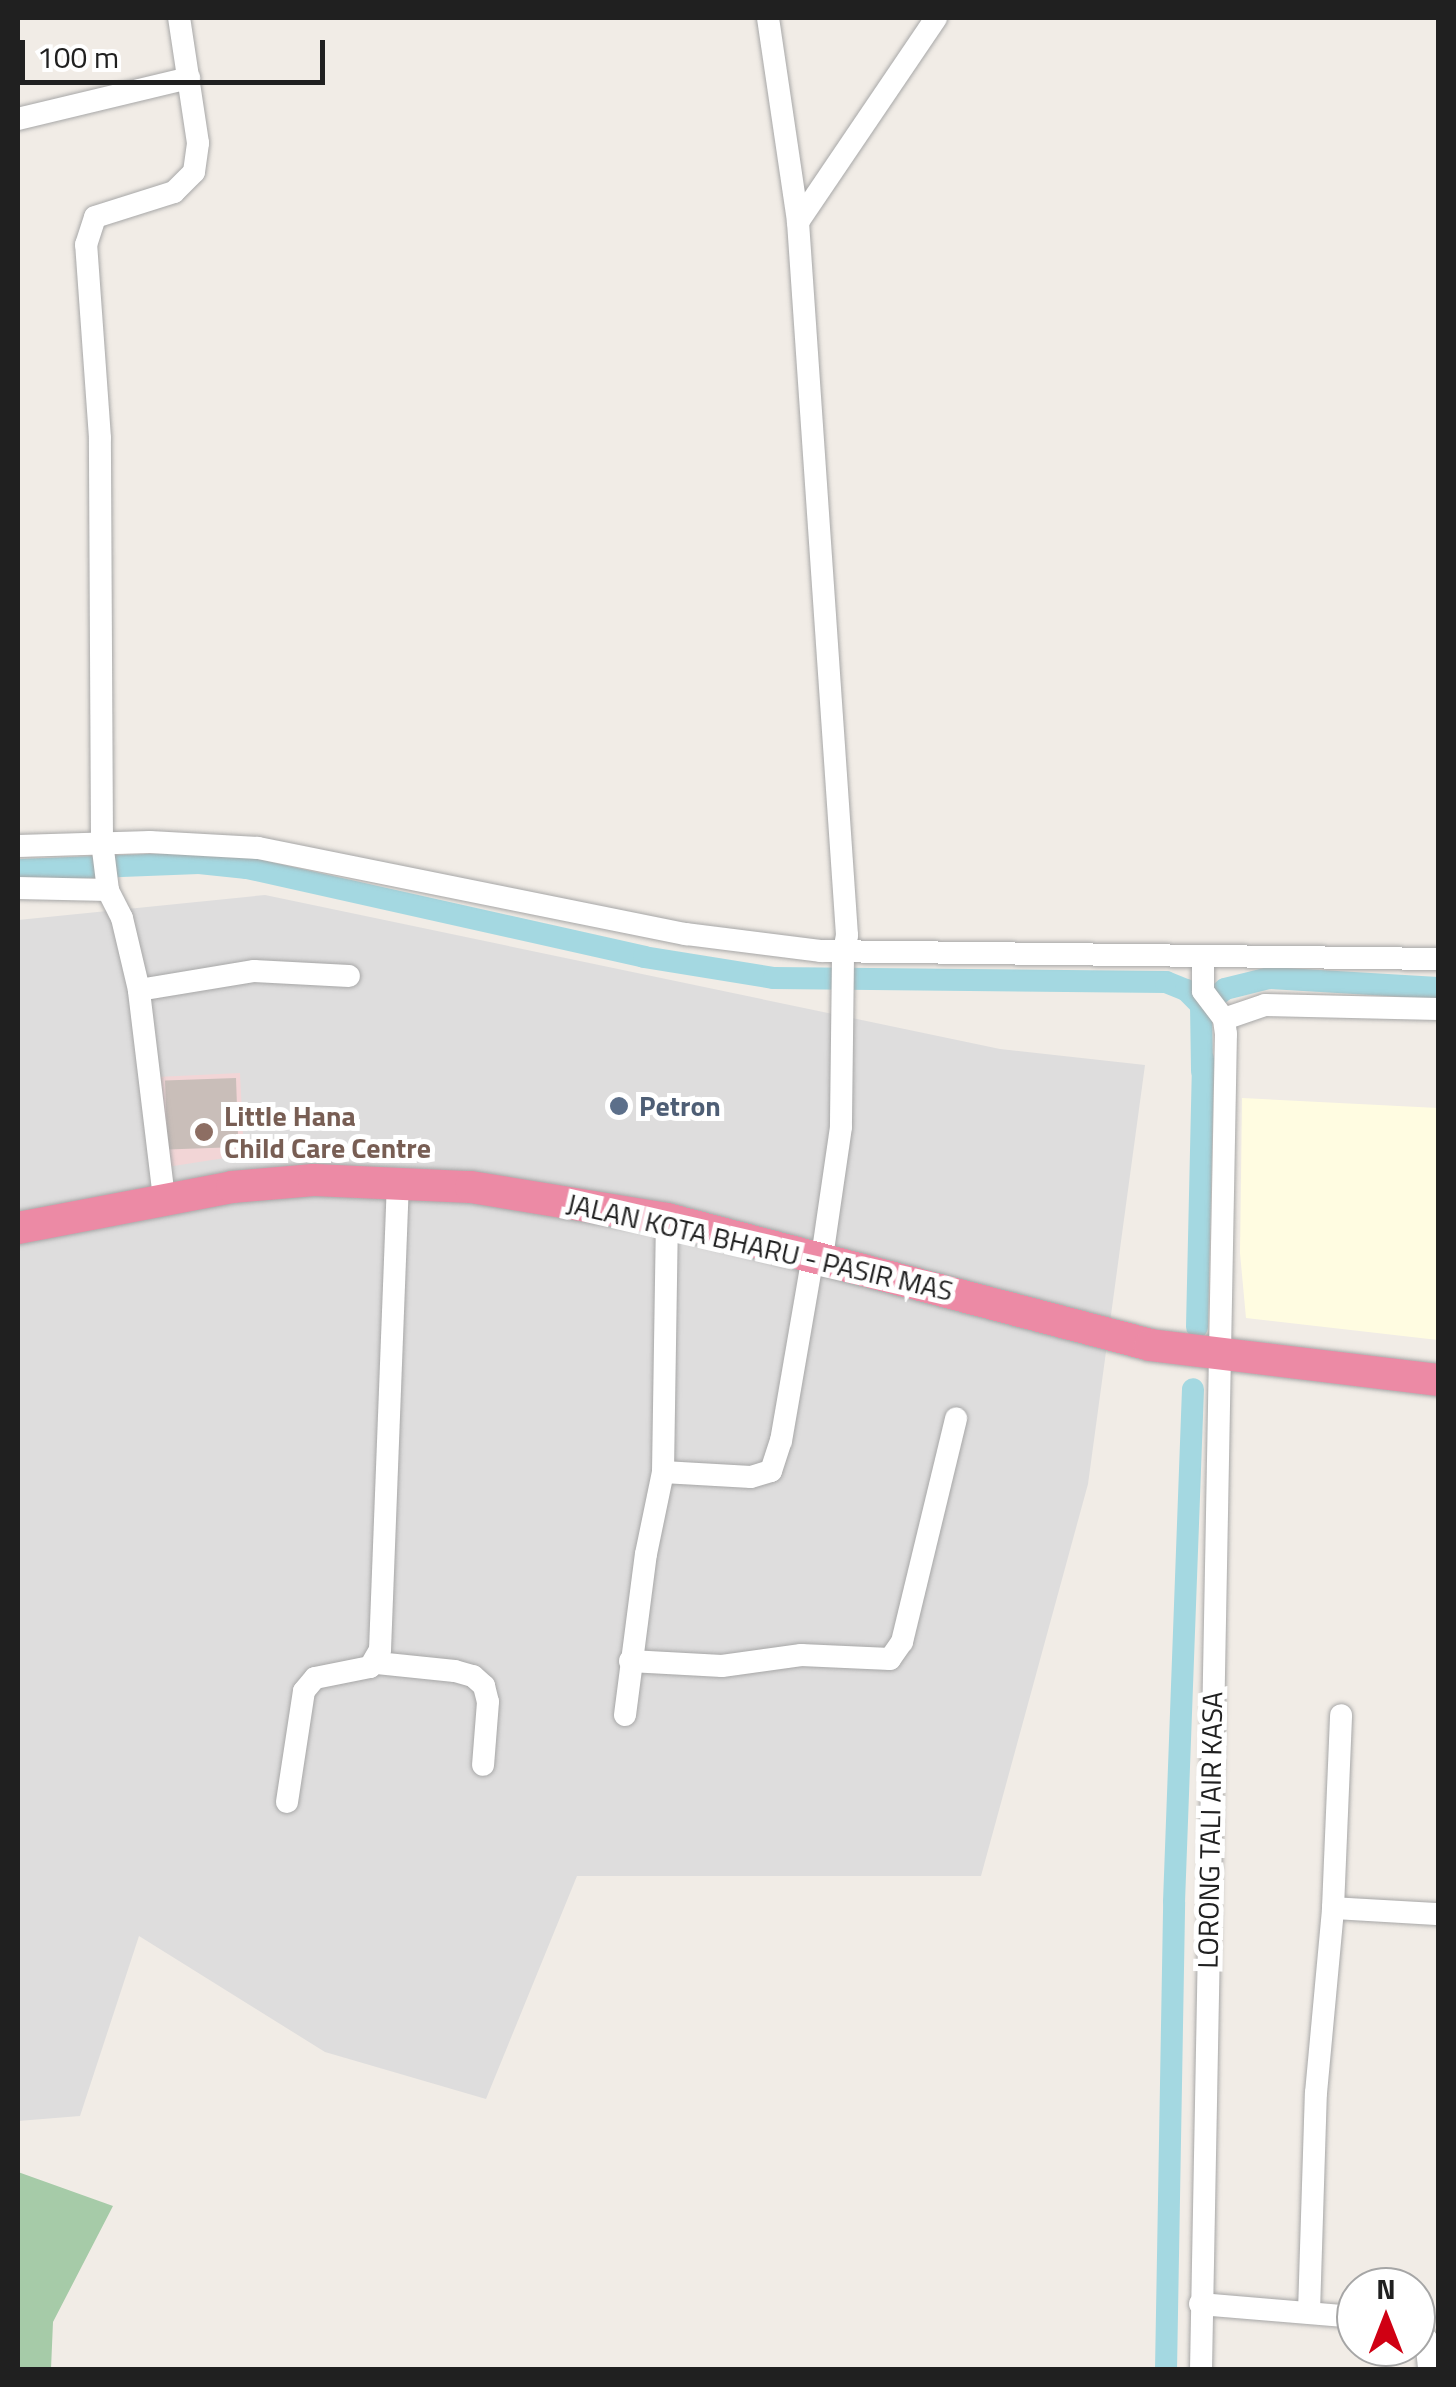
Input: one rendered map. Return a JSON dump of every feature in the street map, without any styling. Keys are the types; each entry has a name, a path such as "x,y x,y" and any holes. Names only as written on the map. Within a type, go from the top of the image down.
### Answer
{"highway":[{"name":"JALAN KOTA BHARU - PASIR MAS","path":"18,1228 164,1198 314,1180 398,1182 559,1199 667,1219 1083,1329 1217,1356 1438,1380"}],"street":[{"path":"164,1198 139,990 122,918 108,886 103,849 100,438 86,234 95,217 105,211 174,192 194,172 198,143 179,18"},
{"path":"663,1472 751,1477 771,1470 782,1441 844,1088 842,988 847,934 820,600 798,222 768,18"},
{"path":"798,222 936,18"},
{"path":"18,120 190,78"},
{"path":"18,846 258,848 686,934 843,957 1202,972 1438,959"},
{"path":"18,888 108,886"},
{"path":"139,990 254,971 349,976"},
{"path":"1202,972 1224,1019 1265,1005 1438,1009"},
{"name":"LORONG TALI AIR KASA","path":"1202,2370 1200,2304 1224,1019"},
{"path":"376,1663 398,1182"},
{"path":"626,1715 630,1661 663,1472 667,1219"},
{"path":"630,1661 722,1666 801,1656 890,1659 902,1642 956,1418"},
{"path":"287,1802 304,1691 316,1678 376,1663 455,1671 473,1676 484,1686 488,1702 483,1766"},
{"path":"1309,2312 1316,2093 1333,1908 1341,1714"},
{"path":"1333,1908 1438,1914"},
{"path":"1200,2304 1336,2315"}],"shaded area":[{"path":"265,895 1000,1049 1145,1065 1088,1484 981,1876 577,1876 486,2099 325,2052 139,1936 80,2116 18,2121 18,920"},
{"path":"240,1073 244,1155 167,1167 157,1077"},
{"path":"1242,1098 1438,1108 1438,1340 1246,1318 1240,1253"}],"green space":[{"path":"18,2172 113,2206 53,2322 51,2369 18,2369"}],"building":[{"path":"236,1078 238,1147 167,1149 165,1080"}],"waterway":[{"path":"18,870 199,863 247,868 644,957 774,978 1166,982 1186,990 1201,1005 1202,1071"},
{"path":"1214,998 1225,989 1269,978 1438,988"},
{"path":"1197,1327 1203,1059"},
{"path":"1166,2370 1174,1902 1193,1389"}],"place":[{"name":"Petron","path":"619,1106"},
{"name":"Little Hana Child Care Centre","path":"204,1132"}]}
